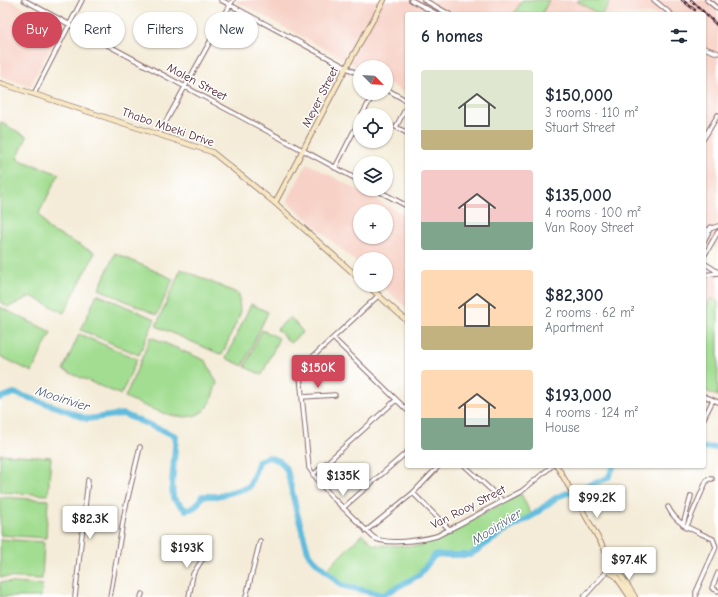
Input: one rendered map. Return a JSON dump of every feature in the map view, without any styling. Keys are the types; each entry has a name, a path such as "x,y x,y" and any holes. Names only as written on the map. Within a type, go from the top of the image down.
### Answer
{"main road":[{"name":"Meyer Street","path":"275,203 346,68 384,0"},
{"name":"Thabo Mbeki Drive","path":"0,83 212,152 275,203 353,273"},
{"path":"375,292 405,318"},
{"path":"559,468 604,550 611,566 630,597"},
{"path":"611,566 619,566 615,573"},
{"path":"615,573 635,597"}],"street":[{"name":"Molen Street","path":"24,0 353,177"},
{"path":"34,94 82,0"},
{"path":"221,0 353,72"},
{"path":"159,134 233,0"},
{"path":"411,0 432,12"},
{"path":"424,0 445,12"},
{"path":"654,0 668,12"},
{"path":"707,0 718,9"},
{"path":"706,49 718,53"},
{"path":"393,94 405,100"},
{"path":"405,110 396,127 405,132"},
{"path":"706,135 718,115"},
{"path":"335,168 353,133"},
{"path":"388,196 405,205"},
{"path":"706,230 718,226"},
{"path":"706,237 711,227"},
{"path":"706,253 718,232"},
{"path":"706,264 718,273"},
{"path":"706,275 718,273"},
{"name":"Van Rooy Street","path":"379,295 304,366 300,376 310,468 313,474 343,508 366,531 381,541 425,540 450,530 522,491 550,468"},
{"path":"334,339 405,408"},
{"path":"302,397 335,395"},
{"path":"706,397 718,402"},
{"path":"313,474 396,400"},
{"path":"706,414 714,400"},
{"path":"110,597 125,510 140,447"},
{"path":"343,508 405,454"},
{"path":"366,531 413,493 437,468"},
{"path":"467,468 503,501"},
{"path":"685,526 706,482 708,479 712,479"},
{"path":"75,597 88,480"},
{"path":"413,493 450,530"},
{"path":"685,526 691,496"},
{"path":"668,507 671,514 685,526 711,538 716,542 716,547 696,592 696,597"},
{"path":"246,597 260,541"},
{"path":"189,597 192,574 209,549"},
{"path":"584,597 611,566"},
{"path":"716,590 712,588 718,572"},
{"path":"601,579 615,573"}],"shaded area":[{"path":"0,0 10,0 33,12 12,12 12,48 50,48 30,86 0,76"},
{"path":"718,0 718,249 706,242 706,12 405,12 405,93 393,86 393,60 353,60 353,64 236,1"},
{"path":"307,163 353,187 353,196 369,196 384,204 353,204 353,244 393,244 393,209 405,215 405,306 389,292 393,292 393,252 353,252 353,260 287,201"},
{"path":"718,264 718,398 706,392 706,276 712,275"}],"green space":[{"path":"522,0 549,0 543,12 515,12"},
{"path":"578,0 607,0 609,3 603,12 596,12 578,2"},
{"path":"0,122 27,137 17,159 59,174 39,213 48,229 95,253 64,313 31,296 9,307 0,302"},
{"path":"115,253 173,279 157,315 99,289"},
{"path":"181,269 239,294 240,314 222,355 156,326"},
{"path":"97,294 155,319 139,355 81,330"},
{"path":"711,298 718,302 718,396 706,391 706,308"},
{"path":"251,304 268,312 243,366 226,358"},
{"path":"0,307 51,332 32,372 0,356"},
{"path":"290,317 303,332 290,343 277,329"},
{"path":"262,330 279,338 262,375 245,367"},
{"path":"79,334 137,359 121,395 63,370"},
{"path":"151,337 206,361 217,383 208,406 200,413 180,417 144,406 125,397"},
{"path":"0,454 51,457 48,495 0,492"},
{"path":"521,494 532,516 502,533 470,555 435,555 419,575 383,595 341,585 326,570 362,534 374,545 421,546"},
{"path":"0,497 48,500 46,538 0,535"},
{"path":"0,539 44,542 42,579 0,577"},
{"path":"0,582 42,585 41,597 0,597"}],"waterway":[{"name":"Mooirivier","path":"0,398 14,393 60,408 87,419 123,414 176,436 172,484 173,498 186,510 192,509 196,506 202,496 218,496 249,487 259,461 268,457 280,461 287,470 309,555 341,585 383,595 419,575 435,555 470,555 502,533 532,516 557,497 608,478 613,468"},
{"name":"Mooirivier","path":"706,448 718,447"}],"railway":[{"path":"682,0 695,10"},
{"path":"691,0 703,12"},
{"path":"706,14 718,26"}]}
